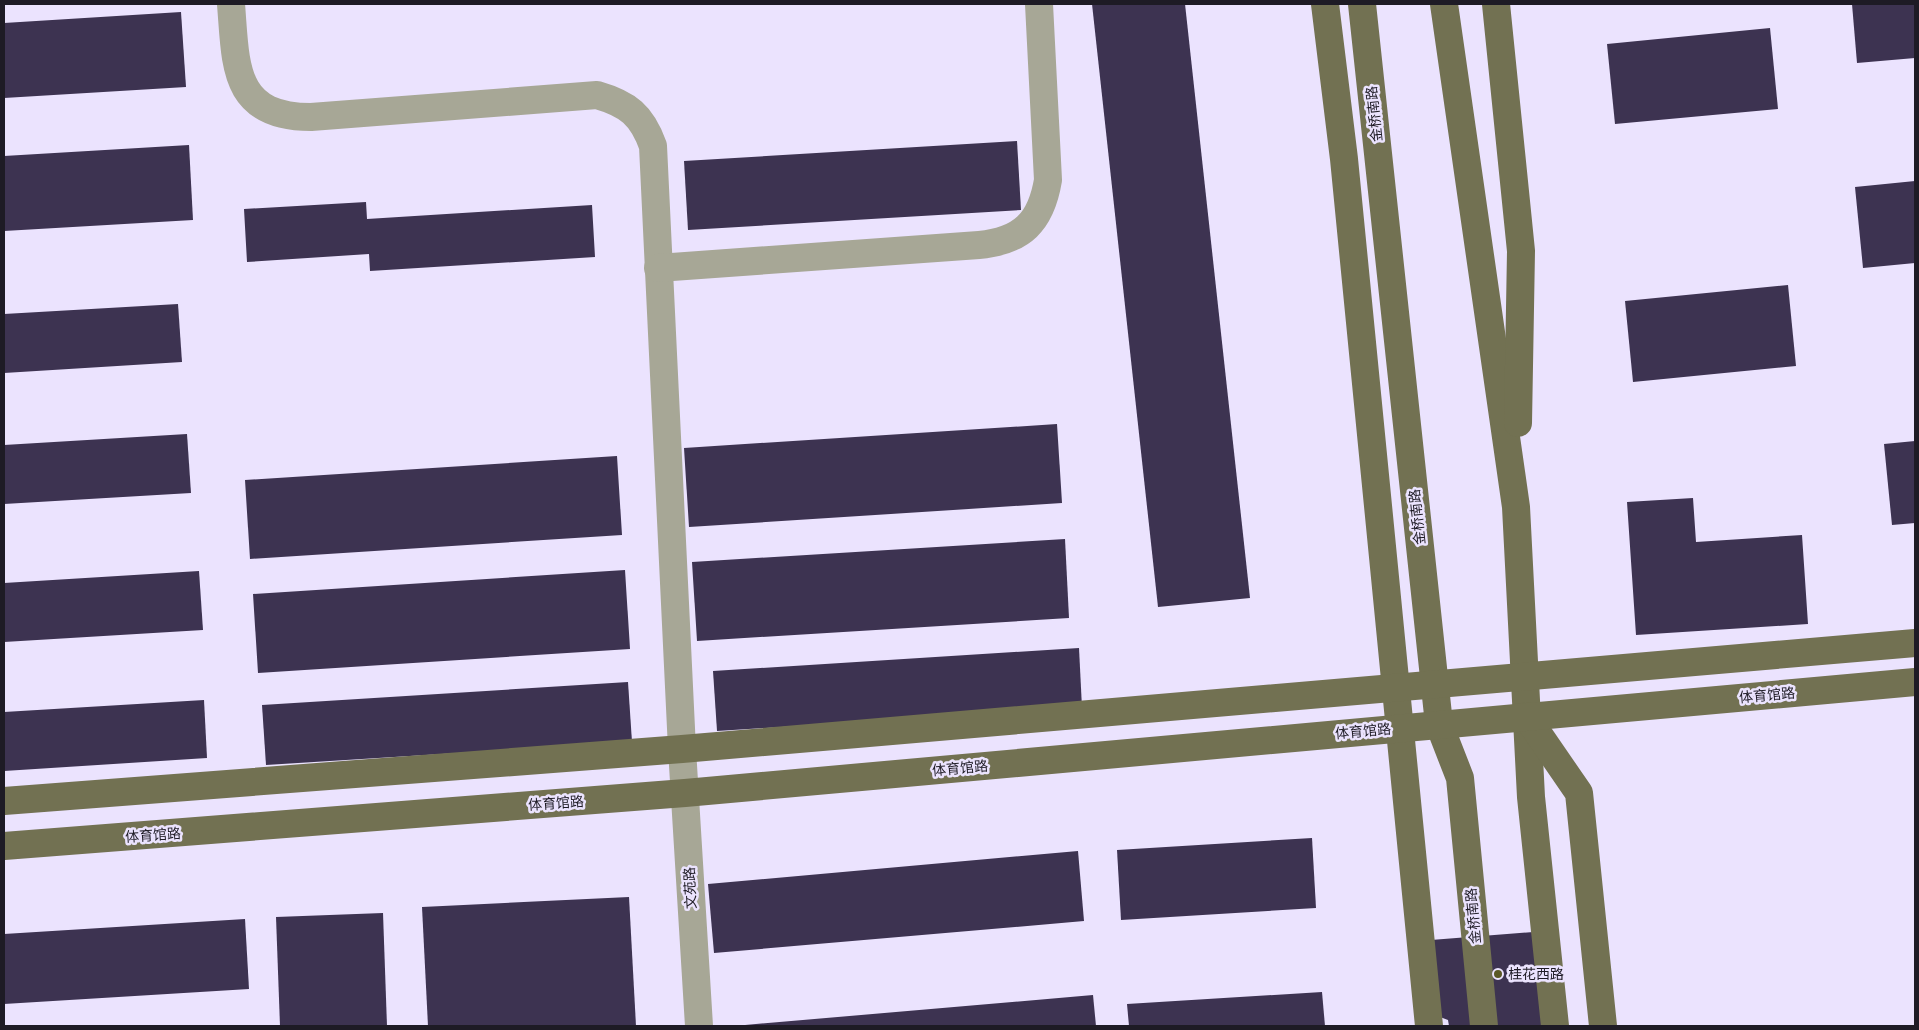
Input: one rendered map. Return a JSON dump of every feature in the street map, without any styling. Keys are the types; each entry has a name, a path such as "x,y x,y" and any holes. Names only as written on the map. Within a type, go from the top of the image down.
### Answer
{"main road":[{"path":"1325,4 1344,159 1429,1026"},
{"name":"金桥南路","path":"1362,4 1439,724 1460,778 1484,1026"},
{"path":"1444,4 1516,507"},
{"path":"1496,4 1521,251 1516,507 1530,797 1555,1026"},
{"path":"4,801 682,749 1915,643"},
{"name":"体育馆路","path":"4,846 684,793 1915,682"},
{"path":"1526,716 1579,792 1603,1026"}],"street":[{"name":"文苑路","path":"231,4 236,67 244,86 256,101 273,111 291,117 596,95 616,101 633,112 646,128 654,146 658,268 684,793 699,1026"},
{"path":"658,268 979,245 1000,243 1019,234 1034,219 1044,201 1048,180 1039,4"}],"building":[{"path":"1092,4 1185,4 1250,598 1158,607"},
{"path":"1852,4 1915,4 1915,58 1857,63"},
{"path":"181,12 186,87 4,98 4,23"},
{"path":"1770,28 1778,109 1615,124 1607,44"},
{"path":"1017,141 1021,210 688,230 684,161"},
{"path":"189,145 193,220 4,231 4,156"},
{"path":"1915,181 1915,263 1863,268 1855,187"},
{"path":"366,202 367,219 592,205 595,257 370,271 369,254 247,262 244,209"},
{"path":"1788,285 1796,366 1633,382 1625,301"},
{"path":"178,304 182,362 4,373 4,314"},
{"path":"1057,424 1062,503 689,527 684,448"},
{"path":"187,434 191,493 4,504 4,445"},
{"path":"1915,441 1915,523 1892,525 1884,444"},
{"path":"617,456 622,535 250,559 245,480"},
{"path":"1693,498 1696,542 1802,535 1808,624 1636,635 1627,502"},
{"path":"1065,539 1069,618 697,641 692,562"},
{"path":"625,570 630,649 258,673 253,594"},
{"path":"199,571 203,630 4,642 4,583"},
{"path":"1079,648 1082,708 717,731 713,671"},
{"path":"628,682 632,742 266,765 262,705"},
{"path":"204,700 207,758 4,771 4,712"},
{"path":"1312,838 1316,908 1121,920 1117,850"},
{"path":"1078,851 1084,921 714,953 708,884"},
{"path":"629,897 636,1026 428,1026 422,907"},
{"path":"383,913 387,1026 280,1026 276,917"},
{"path":"245,919 249,989 4,1004 4,934"},
{"name":"桂花西路","path":"1558,930 1558,1026 1449,1026 1448,1020 1440,1017 1431,940"},
{"path":"1322,992 1325,1026 1129,1026 1127,1004"},
{"path":"1093,995 1096,1026 745,1026 745,1025"}],"place":[{"name":"桂花西路","path":"1498,974"}]}
